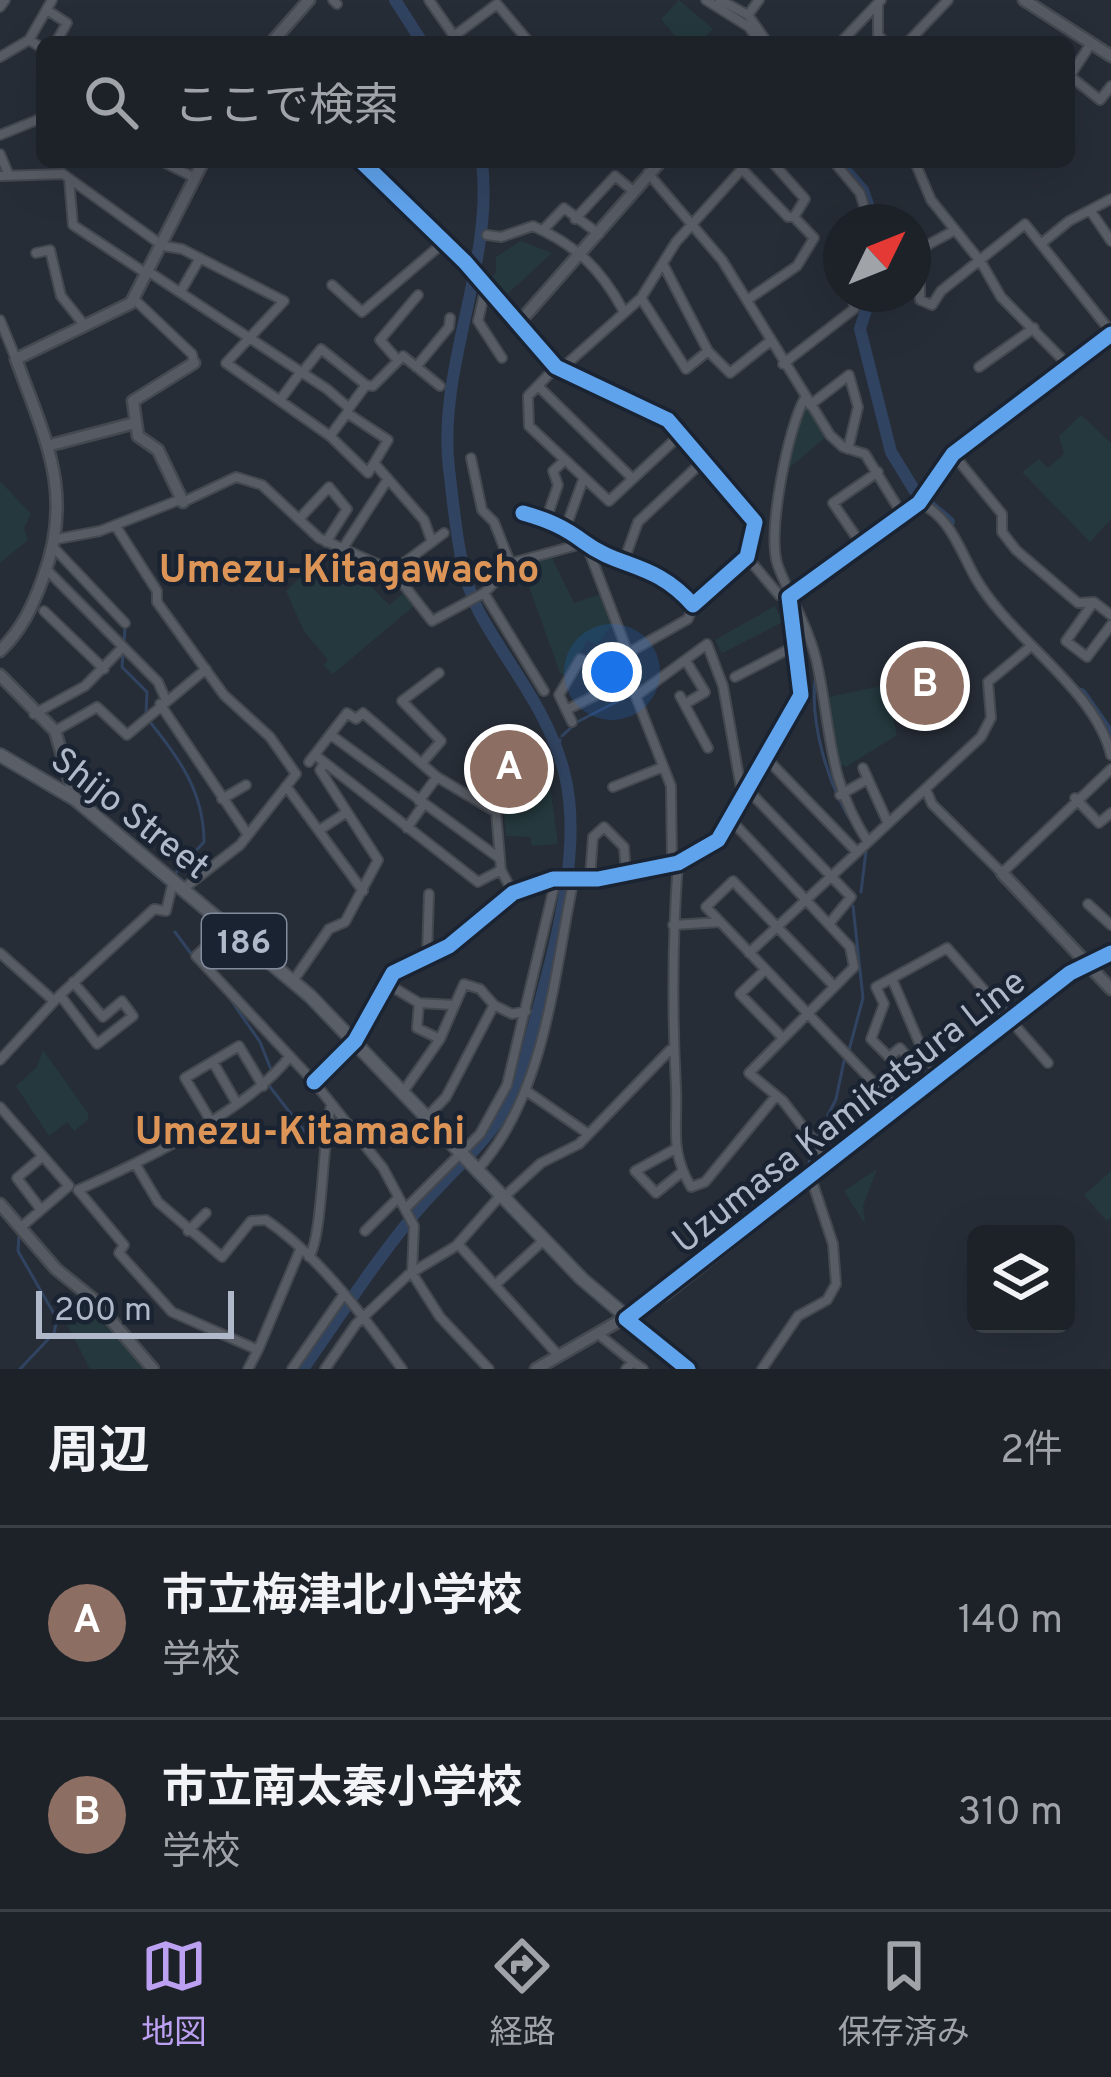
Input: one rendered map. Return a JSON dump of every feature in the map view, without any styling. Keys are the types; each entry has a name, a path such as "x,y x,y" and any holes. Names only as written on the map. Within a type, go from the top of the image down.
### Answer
{"main road":[{"path":"277,36 309,0"},
{"path":"1024,0 1111,56"},
{"path":"0,651 26,622 55,543 60,498 47,446 14,356 86,327 134,299 200,168"},
{"path":"517,325 584,254 648,168"},
{"path":"181,501 158,450 138,436 135,423 138,394 194,363"},
{"path":"47,446 135,423"},
{"path":"0,675 55,731 75,799"},
{"name":"Shijo Street","path":"0,755 75,799 293,981 544,1240 626,1319 688,1369"},
{"path":"1002,873 1111,988"},
{"name":"Uzumasa Kamikatsura Line","path":"536,1369 626,1319 1010,1019 1087,963 1111,953"},
{"path":"0,1204 153,1369"}],"street":[{"path":"0,41 4,54 29,40 52,0"},
{"path":"429,0 454,36"},
{"path":"706,0 748,15 760,36"},
{"path":"748,15 759,0"},
{"path":"914,36 948,0"},
{"path":"879,2 880,36"},
{"path":"847,36 879,2"},
{"path":"460,36 497,4 524,36"},
{"path":"723,6 757,36"},
{"path":"47,10 67,23 59,36"},
{"path":"29,40 36,44"},
{"path":"1075,68 1090,45"},
{"path":"1075,80 1100,100 1111,86"},
{"path":"0,134 36,120"},
{"path":"0,154 4,175 66,176 163,246 200,258 284,301 248,339 226,363 330,436 368,472 388,440 301,374 248,339 181,291 74,225 66,176 64,168"},
{"path":"175,168 195,178"},
{"path":"368,168 465,262 559,368 656,412 754,518 747,557 694,605 692,623 628,653"},
{"path":"651,168 747,300 769,343 830,435 848,449 865,454 902,514"},
{"path":"777,168 805,199 794,217"},
{"path":"839,168 863,204"},
{"path":"918,168 931,200 981,262 1001,297 1066,363"},
{"path":"679,436 609,501 529,426 528,396 641,298 692,224 742,169 814,238 797,266 747,300"},
{"path":"574,219 615,176 632,190"},
{"path":"1042,243 1111,199"},
{"path":"543,230 564,208 599,234"},
{"path":"1090,210 1111,241"},
{"path":"747,557 779,595 791,595 921,500 953,454 1111,333 1025,224 941,291 931,305"},
{"path":"487,236 501,237 533,226 543,230 584,254 623,310"},
{"path":"931,246 955,230"},
{"path":"332,285 362,312 443,243"},
{"path":"36,253 50,250 61,296 86,327"},
{"path":"181,291 200,258"},
{"path":"662,263 708,351 730,373 769,343"},
{"path":"486,286 478,321 502,358"},
{"path":"395,359 380,340 418,295"},
{"path":"641,298 686,369 708,351"},
{"path":"134,299 192,355 194,363"},
{"path":"783,364 850,312"},
{"path":"416,367 449,327 450,319"},
{"path":"0,321 14,356 0,357"},
{"path":"979,367 1034,328"},
{"path":"280,400 320,349 366,385 373,386 403,356 440,386"},
{"path":"848,449 858,407 849,375 795,414 796,433 778,481 776,561 818,669 840,795 868,842"},
{"path":"330,436 366,385"},
{"path":"538,386 633,478"},
{"path":"953,454 1002,514 1002,532 1016,550 1078,603 1094,602 1111,615"},
{"path":"471,458 482,510 494,522 512,565"},
{"path":"546,520 558,485 551,476 563,461"},
{"path":"374,463 424,520 432,542"},
{"path":"625,558 638,522 700,464"},
{"path":"861,544 833,503 878,472"},
{"path":"125,623 55,543 181,501 236,477 248,478 326,542 393,571 432,621 482,594 512,565 586,544"},
{"path":"344,548 388,479"},
{"path":"566,527 583,480"},
{"path":"299,519 329,488 347,509 326,542"},
{"path":"921,500 945,522 992,606 1107,722 1111,755"},
{"path":"523,513 566,527 586,544 674,584 694,605"},
{"path":"0,1060 57,998 154,909 166,911 178,885 248,835 296,774 270,737 244,717 157,602 157,590 115,525"},
{"path":"393,571 444,533"},
{"path":"586,544 628,653 629,679 673,800 670,1050 676,1103 671,1125 682,1172 691,1187 701,1185 776,1096"},
{"path":"46,569 158,682 163,702 248,835"},
{"path":"482,594 544,691"},
{"path":"314,1082 355,1041 384,982 449,946 513,893 558,879 675,864 705,852 767,759 801,695 791,595"},
{"path":"1094,602 1066,641 1088,657 1111,625"},
{"path":"44,611 104,669"},
{"path":"636,696 707,644 718,664 745,792 851,897 829,924"},
{"path":"736,677 795,646"},
{"path":"749,953 887,822 927,792 988,726 988,682 1030,647"},
{"path":"34,714 104,669 122,648"},
{"path":"572,722 559,695 584,657 606,670 615,686"},
{"path":"686,661 705,692 682,700 708,748"},
{"path":"55,731 97,707 127,735 206,669"},
{"path":"422,763 441,740 402,701 439,673"},
{"path":"566,710 629,679"},
{"path":"501,870 478,882 324,763 312,759 347,713 356,719 363,713 437,777 496,812 501,870 513,893"},
{"path":"703,736 719,729"},
{"path":"331,735 500,859"},
{"path":"767,759 857,853"},
{"path":"293,981 329,929 345,922 378,860 320,770 324,763"},
{"path":"613,787 663,766"},
{"path":"863,768 887,822"},
{"path":"927,792 932,804 1002,873 1111,769"},
{"path":"618,772 623,782"},
{"path":"406,828 437,777"},
{"path":"840,795 868,779"},
{"path":"222,800 246,785"},
{"path":"286,786 363,892"},
{"path":"1075,799 1099,823 1111,813"},
{"path":"321,830 347,812"},
{"path":"730,819 850,947 854,967 749,1073 776,1096 830,1162"},
{"path":"590,878 593,837 604,827 624,847 626,873"},
{"path":"407,1209 508,1126 525,1090 551,995 573,878"},
{"path":"469,1161 507,1084 558,879"},
{"path":"834,986 733,881 706,907 899,1109"},
{"path":"427,955 429,894"},
{"path":"1088,904 1111,925"},
{"path":"673,926 720,922"},
{"path":"227,927 196,956 314,1082 383,1168 414,1226 412,1273 440,1317 489,1369"},
{"path":"929,1083 900,1048 889,1057 871,1040 884,1004 876,987 947,948 1048,1063"},
{"path":"0,953 57,998 97,1044 133,1016 122,1001 103,1017 74,982"},
{"path":"766,970 740,994 782,1037"},
{"path":"892,979 924,1054 940,1074"},
{"path":"384,982 419,1003 454,1005"},
{"path":"403,1092 440,1039 464,984 480,989 494,1005 512,1013 526,1011"},
{"path":"419,1003 417,1028 440,1039"},
{"path":"427,1117 464,1066 494,1005"},
{"path":"209,1118 185,1078 239,1046 263,1086"},
{"path":"325,1369 362,1318 412,1273 458,1244 502,1196 587,1133 670,1050"},
{"path":"258,1350 172,1312 118,1253 124,1245 78,1190 136,1165 263,1086 290,1056"},
{"path":"213,1062 236,1102"},
{"path":"525,1090 587,1133"},
{"path":"248,1369 304,1253 316,1239 318,1180 332,1105"},
{"path":"0,1107 69,1186 20,1228"},
{"path":"677,1148 635,1171 656,1193 682,1172"},
{"path":"39,1207 17,1178 44,1156"},
{"path":"136,1165 158,1202 222,1257 251,1221 266,1220 304,1253 402,1369"},
{"path":"762,1369 798,1316 835,1290 833,1244 811,1178"},
{"path":"381,1231 368,1228 398,1198"},
{"path":"188,1231 206,1213"},
{"path":"495,1285 544,1240"},
{"path":"458,1244 559,1355"},
{"path":"292,1369 343,1298"},
{"path":"597,1334 630,1365 643,1369"}],"green space":[{"path":"679,0 713,29 706,36 675,36 661,19"},
{"path":"521,241 552,253 500,301 487,284 496,272 496,257"},
{"path":"805,400 828,435 780,476"},
{"path":"1081,415 1111,443 1111,519 1090,542 1022,472 1039,459 1048,468 1064,454 1059,436"},
{"path":"0,481 31,514 24,528 28,540 0,563"},
{"path":"551,556 574,603 600,594 612,624 597,645 587,640 569,677 560,673 521,564"},
{"path":"317,562 346,584 356,571 389,605 404,593 414,606 333,674 323,665 328,660 304,631 286,591"},
{"path":"775,606 783,622 722,653 715,640"},
{"path":"885,685 897,735 846,767 837,762 824,698"},
{"path":"516,764 520,774 547,764 558,844 532,846 530,837 506,836 503,804 510,779 503,771"},
{"path":"43,1050 88,1113 88,1120 74,1131 67,1122 49,1136 16,1086 37,1067"},
{"path":"877,1169 863,1206 865,1224 844,1191"},
{"path":"1111,1171 1111,1218 1107,1221 1084,1195"},
{"path":"77,1297 148,1369 90,1369 62,1315"}],"waterway":[{"path":"395,0 418,36"},
{"path":"303,1369 398,1234 487,1135 512,1098 550,965 566,884 570,807 564,772 538,709 472,596 458,542 449,469 451,392 480,239 482,168"},
{"path":"843,168 863,190 868,204"},
{"path":"865,312 860,329 891,452 918,496 949,522"},
{"path":"125,628 122,667 147,692 146,714"},
{"path":"816,673 815,712 823,754 837,795 856,829"},
{"path":"1081,694 1111,737"},
{"path":"562,736 577,722 630,695"},
{"path":"150,722 188,777 203,824 204,842 172,877"},
{"path":"558,752 560,740"},
{"path":"861,892 866,851"},
{"path":"849,1050 863,998 853,906"},
{"path":"175,932 192,955"},
{"path":"226,993 260,1042 272,1072"},
{"path":"817,1138 836,1099 844,1061"},
{"path":"267,1083 305,1132"},
{"path":"807,1177 812,1145"},
{"path":"19,1236 18,1251 57,1319 54,1333 20,1369"}],"cycle path":[{"path":"368,168 465,262 556,367 668,420 755,522 747,557 693,605 665,580 597,551 555,524 523,513"},
{"path":"314,1082 355,1041 393,973 449,946 513,893 553,879 598,879 678,863 718,840 801,695 789,597 919,503 953,454 1111,334"},
{"path":"688,1369 626,1319 1070,973 1111,953"}],"place":[{"name":"市立南太秦小学校","path":"925,686"},
{"name":"市立梅津北小学校","path":"509,769"}],"district":[{"name":"Umezu-Kitagawacho","path":"349,568"},
{"name":"Umezu-Kitamachi","path":"300,1130"}]}
